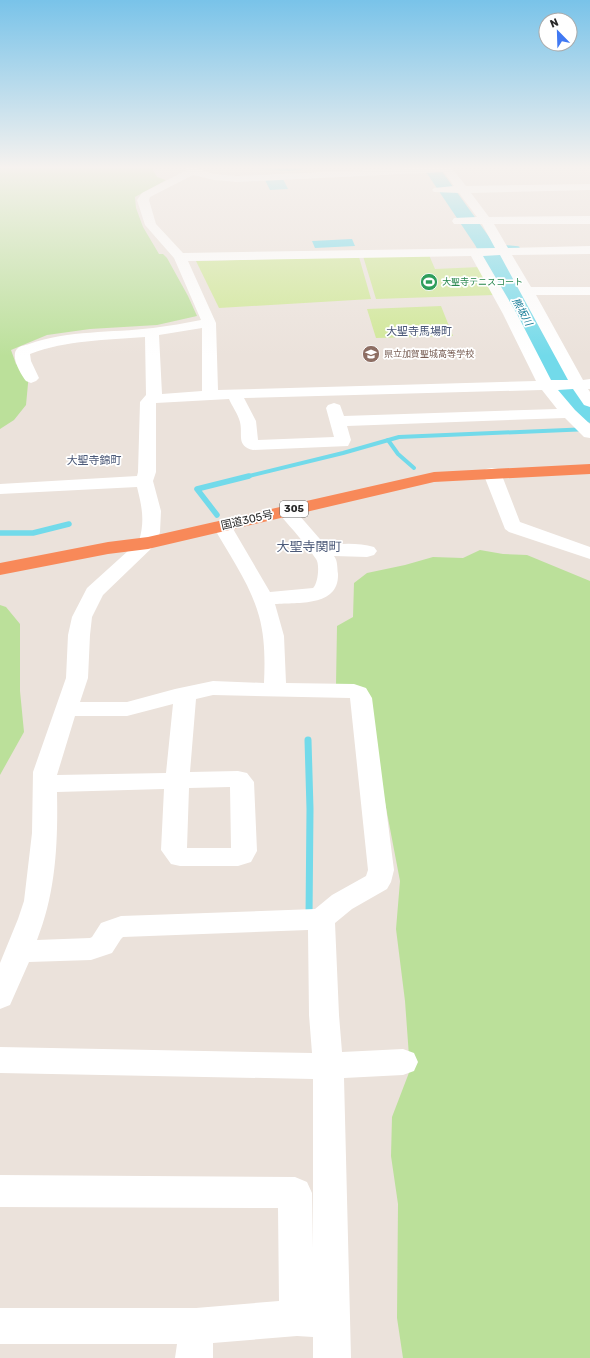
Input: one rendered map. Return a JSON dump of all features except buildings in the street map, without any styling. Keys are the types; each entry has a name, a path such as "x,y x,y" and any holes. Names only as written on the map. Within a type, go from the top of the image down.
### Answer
{"highway":[{"name":"国道305号","path":"0,569 101,550 148,543 413,481 448,475 590,469"}],"street":[{"path":"154,229 180,257 209,323 210,395"},
{"path":"490,229 590,402"},
{"path":"180,257 590,250"},
{"path":"478,252 546,384 569,413 590,433"},
{"path":"527,291 590,291"},
{"path":"31,378 24,365 22,355 23,351 40,345 73,338 152,332 209,323"},
{"path":"152,332 154,398"},
{"path":"0,997 32,919 40,884 45,832 45,772 77,678 82,617 90,598 103,582 148,543 151,532 152,511 144,481 147,472 148,402 154,398 234,394 580,384"},
{"path":"234,394 248,421 250,443 253,445 342,442 343,440 329,392"},
{"path":"338,421 569,413"},
{"path":"492,473 512,525 516,528 589,552"},
{"path":"0,489 144,481"},
{"path":"263,599 319,594 326,588 328,581 327,560 286,511"},
{"path":"222,526 263,599 272,628 276,662 275,690"},
{"path":"321,553 335,550 367,551"},
{"path":"19,951 91,949 102,945 111,931 121,927 321,919 342,902 378,882 380,876 361,698 358,693 354,691 213,688 126,709 66,709"},
{"path":"44,784 177,780 185,695"},
{"path":"314,1319 328,1066 324,1015 321,919"},
{"path":"0,1060 328,1066 403,1062"},
{"path":"0,1190 295,1193 314,1319 332,1358"},
{"path":"1,1332 195,1342 314,1319"}],"green space":[{"path":"0,229 144,229 159,254 163,254 167,258 197,316 157,325 90,329 47,335 11,350 16,364 29,373 26,405 14,420 0,429"},
{"name":"大聖寺テニスコート","path":"429,255 435,269 480,267 494,295 376,299 363,256"},
{"path":"359,257 371,299 219,308 196,261"},
{"path":"441,306 453,336 376,338 367,309"},
{"path":"480,550 503,554 527,555 590,581 590,1358 403,1358 397,1318 398,1204 391,1156 392,1117 410,1070 405,1001 396,929 400,881 384,797 370,697 336,685 337,626 353,617 354,583 367,573 433,557 463,558"},
{"path":"0,605 6,607 20,624 20,691 24,732 0,775"}],"water":[{"path":"352,239 355,246 315,248 312,241"}],"waterway":[{"name":"熊坂川","path":"474,229 485,245 568,394 590,415"},
{"path":"485,245 518,248"},
{"path":"388,440 399,437 590,429"},
{"path":"245,477 343,453 388,440"},
{"path":"388,440 398,454 414,468"},
{"path":"245,477 249,476"},
{"path":"217,515 197,489 245,477"},
{"path":"0,533 33,533 69,524"},
{"path":"308,740 310,809 309,917"}],"place":[{"name":"大聖寺テニスコート","path":"429,282"},
{"name":"県立加賀聖城高等学校","path":"371,354"}],"district":[{"name":"大聖寺馬場町","path":"419,331"},
{"name":"大聖寺錦町","path":"94,460"},
{"name":"大聖寺関町","path":"309,546"}]}
